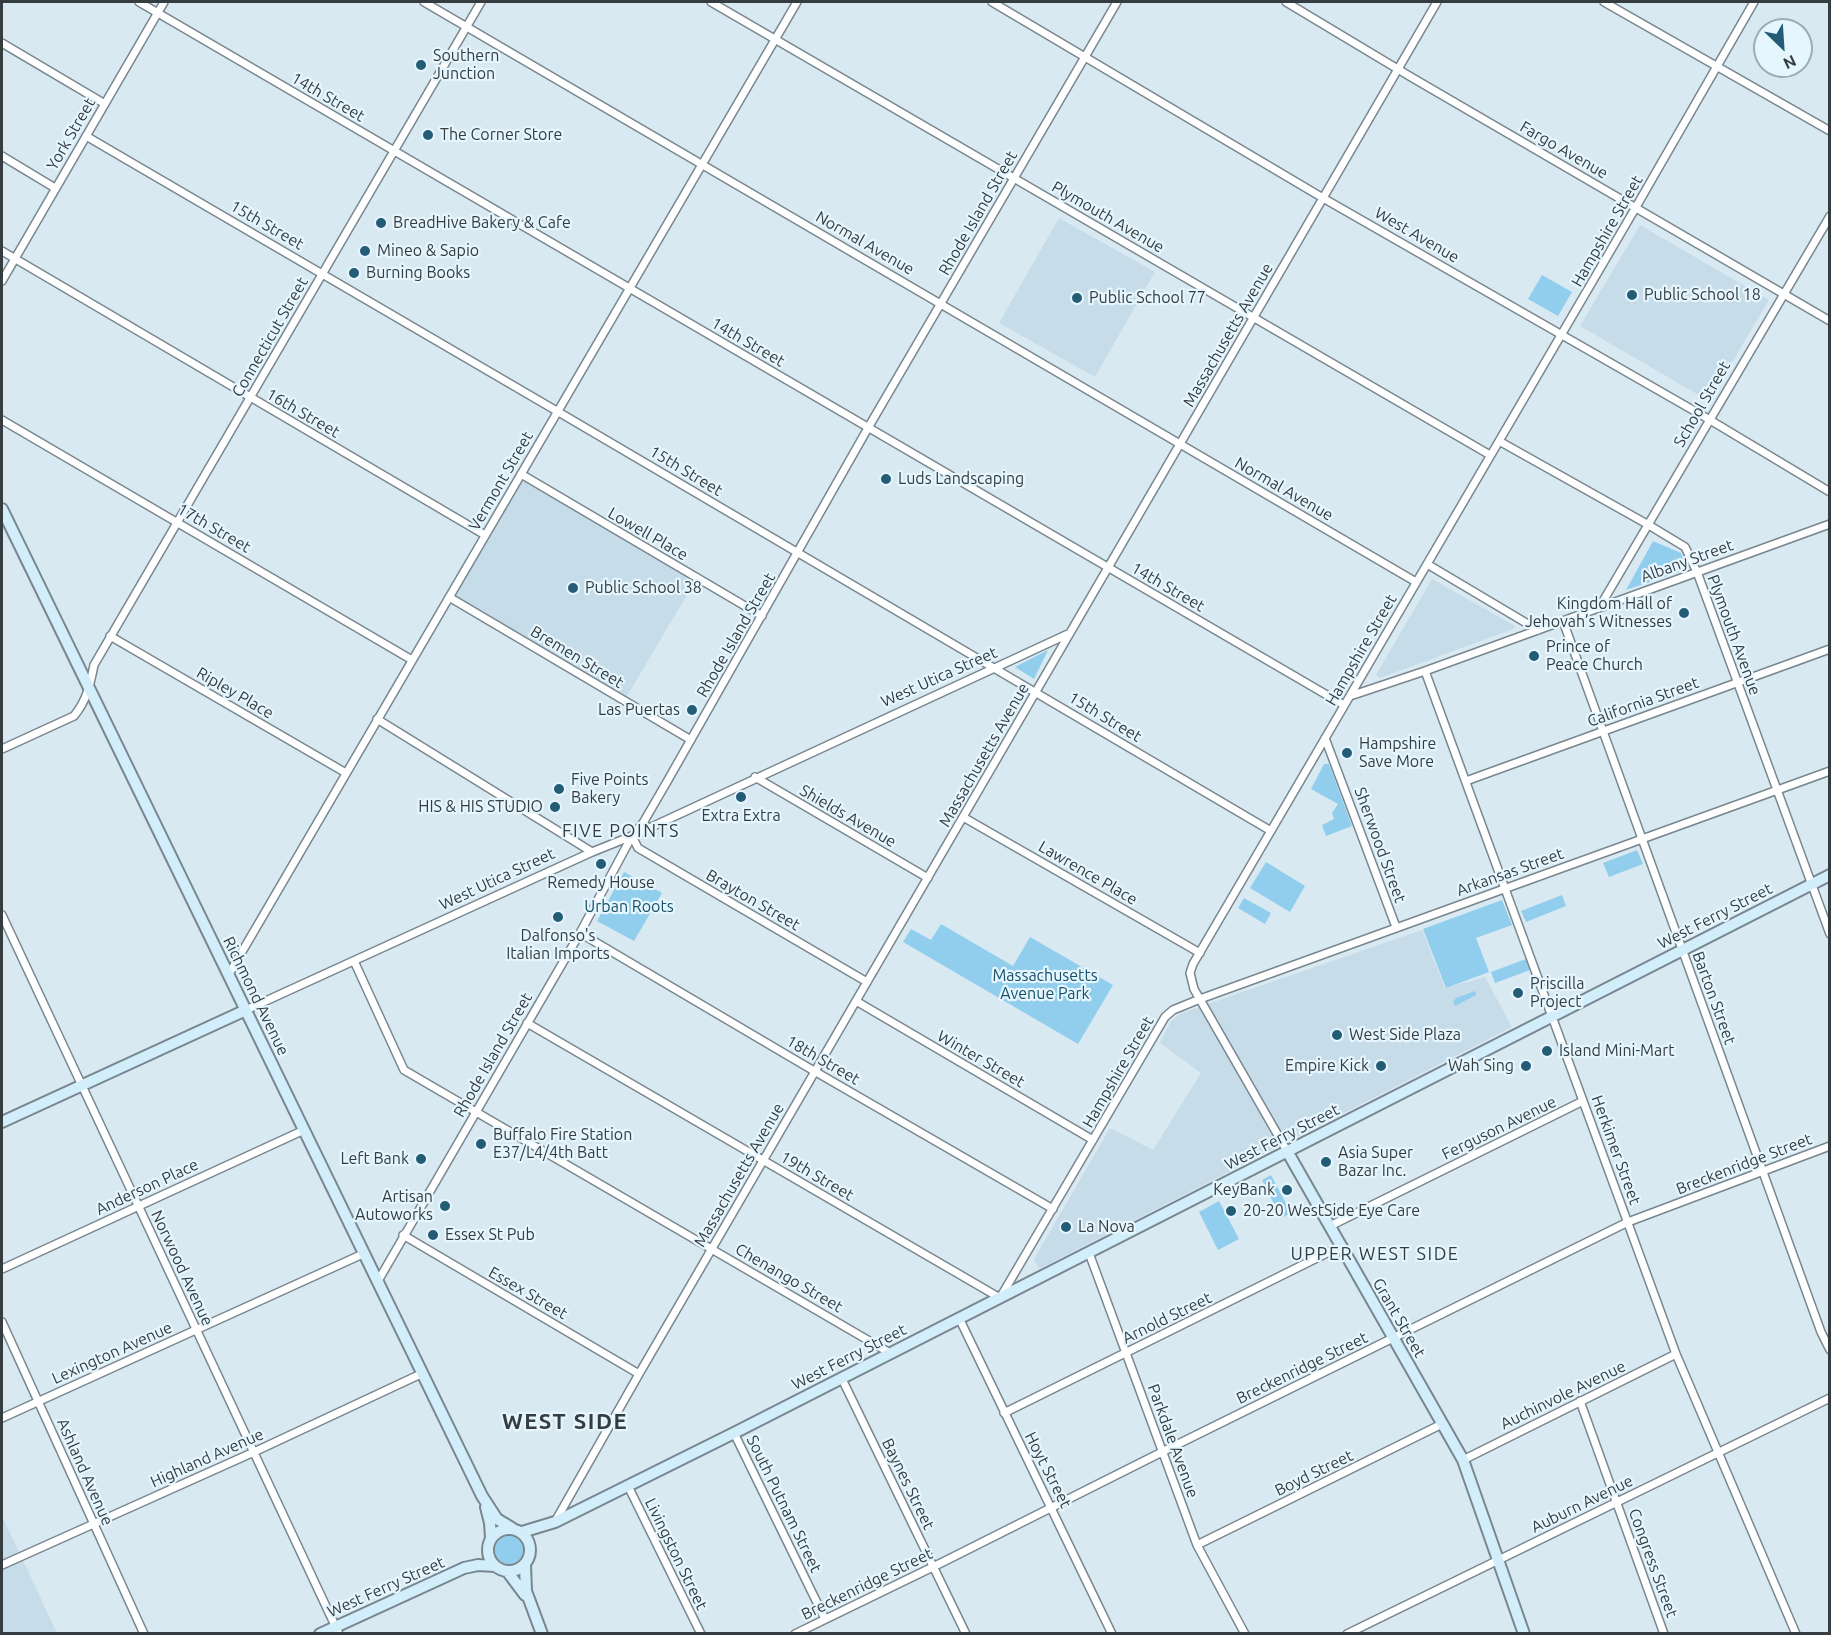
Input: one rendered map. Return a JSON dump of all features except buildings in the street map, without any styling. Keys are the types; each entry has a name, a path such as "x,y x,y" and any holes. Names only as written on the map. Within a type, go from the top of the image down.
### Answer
{"street":[{"name":"14th Street","path":"138,2 1344,705"},
{"name":"York Street","path":"2,281 165,2"},
{"name":"Normal Avenue","path":"424,2 1416,582"},
{"name":"Connecticut Street","path":"2,749 74,716 82,706 89,690 94,665 110,636 481,2"},
{"name":"Plymouth Avenue","path":"711,2 1490,455"},
{"name":"Vermont Street","path":"229,974 797,2"},
{"name":"West Avenue","path":"992,2 1323,198 1562,333 1830,492"},
{"name":"Rhode Island Street","path":"378,1281 580,933 632,836 691,740 868,428 1117,2"},
{"name":"Fargo Avenue","path":"1286,2 1830,321"},
{"name":"Massachusetts Avenue","path":"555,1522 1437,2"},
{"path":"1604,2 1830,131"},
{"name":"Hampshire Street","path":"1000,1298 1165,1017 1173,1010 1200,999 1194,989 1190,973 1200,953 1754,2"},
{"path":"2,42 105,104"},
{"name":"15th Street","path":"86,136 1271,831"},
{"path":"2,156 55,188"},
{"name":"School Street","path":"1599,608 1830,216"},
{"name":"16th Street","path":"2,251 485,535"},
{"name":"17th Street","path":"2,420 412,660"},
{"name":"Plymouth Avenue","path":"1499,441 1685,547 1697,572 1830,934"},
{"name":"Lowell Place","path":"520,474 762,616"},
{"name":"Richmond Avenue","path":"2,509 482,1496 490,1522 490,1543"},
{"name":"Albany Street","path":"1350,696 1830,524"},
{"path":"1427,564 1538,630"},
{"name":"Bremen Street","path":"449,597 691,740"},
{"name":"Barton Street","path":"1563,621 1762,1172 1821,1332 1830,1350"},
{"name":"West Utica Street","path":"2,1122 592,852 632,836 755,777 1070,633"},
{"name":"Ripley Place","path":"110,636 346,773"},
{"name":"California Street","path":"1466,781 1830,649"},
{"name":"Herkimer Street","path":"1425,671 1676,1354 1796,1634"},
{"path":"377,719 592,852"},
{"name":"Sherwood Street","path":"1325,738 1396,927"},
{"name":"Arkansas Street","path":"1200,999 1830,771"},
{"name":"Shields Avenue","path":"755,777 928,878"},
{"name":"Lawrence Place","path":"963,817 1200,953"},
{"name":"Brayton Street","path":"632,836 638,848 867,982"},
{"name":"West Ferry Street","path":"531,1551 544,1530 555,1522 842,1379 1830,874"},
{"name":"Norwood Avenue","path":"2,915 337,1630"},
{"name":"18th Street","path":"580,933 1053,1209"},
{"name":"Chenango Street","path":"354,961 404,1070 890,1353"},
{"name":"Grant Street","path":"1200,999 1462,1460 1524,1634"},
{"name":"Winter Street","path":"856,1001 1093,1140"},
{"name":"19th Street","path":"527,1023 1000,1298"},
{"name":"Ferguson Avenue","path":"1330,1226 1583,1101"},
{"name":"Anderson Place","path":"2,1269 304,1130"},
{"name":"Breckenridge Street","path":"795,1634 809,1630 825,1619 1628,1222 1830,1146"},
{"name":"Essex Street","path":"403,1235 639,1374"},
{"name":"Arnold Street","path":"1004,1413 1341,1246"},
{"name":"Parkdale Avenue","path":"1089,1253 1197,1545 1245,1634"},
{"name":"Lexington Avenue","path":"2,1418 365,1254"},
{"name":"Hoyt Street","path":"959,1318 1112,1634"},
{"name":"Ashland Avenue","path":"2,1322 144,1634"},
{"name":"Auchinvole Avenue","path":"1462,1460 1676,1354"},
{"name":"Highland Avenue","path":"2,1565 423,1373"},
{"name":"Baynes Street","path":"842,1379 966,1634"},
{"name":"Auburn Avenue","path":"1347,1634 1830,1398"},
{"name":"Congress Street","path":"1580,1401 1664,1634"},
{"name":"Boyd Street","path":"1197,1545 1443,1424"},
{"name":"South Putnam Street","path":"734,1433 825,1619"},
{"name":"Livingston Street","path":"628,1486 701,1634"},
{"name":"Richmond Avenue","path":"482,1496 497,1518 517,1530"},
{"name":"West Ferry Street","path":"517,1530 555,1522"},
{"path":"525,1565 517,1570 507,1571 495,1566 489,1557 490,1543 499,1531 517,1530 530,1542 531,1551 525,1565 526,1591 542,1634"},
{"name":"West Ferry Street","path":"464,1569 490,1543"},
{"name":"West Ferry Street","path":"320,1634 337,1630 464,1569 478,1565 495,1566"},
{"path":"507,1571 528,1600"}],"shaded area":[{"name":"Public School 77","path":"1059,218 1155,272 1095,377 999,323"},
{"path":"1640,225 1769,300 1709,401 1580,326"},
{"name":"Public School 38","path":"521,474 697,578 624,701 449,597"},
{"path":"1432,579 1515,626 1513,629 1380,678 1376,675"},
{"path":"1422,930 1445,988 1485,977 1512,1027 1039,1269 1034,1259 1110,1128 1153,1150 1201,1073 1160,1043 1171,1021 1182,1013"},
{"path":"2,1516 57,1633 2,1633"}],"green space":[{"path":"1542,275 1572,292 1558,316 1528,299"},
{"path":"1653,541 1681,553 1687,569 1626,590"},
{"path":"1048,650 1034,679 1015,667"},
{"path":"1324,764 1329,764 1352,826 1326,836 1322,825 1334,819 1332,813 1338,804 1311,789"},
{"path":"1637,850 1643,864 1609,877 1603,863"},
{"path":"1266,862 1305,886 1290,912 1250,888"},
{"name":"Urban Roots","path":"624,872 662,893 634,941 597,921"},
{"path":"1562,895 1566,906 1526,922 1521,911"},
{"path":"1244,898 1271,913 1265,924 1238,908"},
{"path":"1502,900 1512,925 1476,938 1489,972 1446,988 1423,929"},
{"name":"Massachusetts Avenue Park","path":"941,924 1013,966 1030,937 1113,985 1078,1044 903,942 911,929 931,940"},
{"path":"1526,959 1530,970 1495,983 1491,972"},
{"path":"1475,991 1476,995 1455,1006 1453,1002 1456,998"},
{"path":"1271,1175 1291,1213 1281,1218 1262,1180"},
{"path":"1219,1201 1239,1239 1218,1250 1199,1212"},
{"path":"509,1536 519,1540 523,1550 519,1560 509,1564 499,1560 495,1550 499,1540"}],"place":[{"name":"Southern Junction","path":"421,65"},
{"name":"The Corner Store","path":"428,135"},
{"name":"BreadHive Bakery & Cafe","path":"381,223"},
{"name":"Mineo & Sapio","path":"365,251"},
{"name":"Burning Books","path":"354,273"},
{"name":"Public School 18","path":"1632,295"},
{"name":"Public School 77","path":"1077,298"},
{"name":"Luds Landscaping","path":"886,479"},
{"name":"Public School 38","path":"573,588"},
{"name":"Kingdom Hall of Jehovah’s Witnesses","path":"1684,613"},
{"name":"Prince of Peace Church","path":"1534,656"},
{"name":"Las Puertas","path":"692,710"},
{"name":"Hampshire Save More","path":"1347,753"},
{"name":"Five Points Bakery","path":"559,789"},
{"name":"Extra Extra","path":"741,797"},
{"name":"HIS & HIS STUDIO","path":"555,807"},
{"name":"Remedy House","path":"601,864"},
{"name":"Dalfonso's Italian Imports","path":"558,917"},
{"name":"Priscilla Project","path":"1518,993"},
{"name":"West Side Plaza","path":"1337,1035"},
{"name":"Island Mini-Mart","path":"1547,1051"},
{"name":"Empire Kick","path":"1381,1066"},
{"name":"Wah Sing","path":"1526,1066"},
{"name":"Buffalo Fire Station E37/L4/4th Batt","path":"481,1144"},
{"name":"Left Bank","path":"421,1159"},
{"name":"Asia Super Bazar Inc.","path":"1326,1162"},
{"name":"KeyBank","path":"1287,1190"},
{"name":"Artisan Autoworks","path":"445,1206"},
{"name":"20-20 WestSide Eye Care","path":"1231,1211"},
{"name":"La Nova","path":"1066,1227"},
{"name":"Essex St Pub","path":"433,1235"}],"district":[{"name":"FIVE POINTS","path":"621,831"},
{"name":"UPPER WEST SIDE","path":"1375,1254"},
{"name":"WEST SIDE","path":"565,1422"}]}
